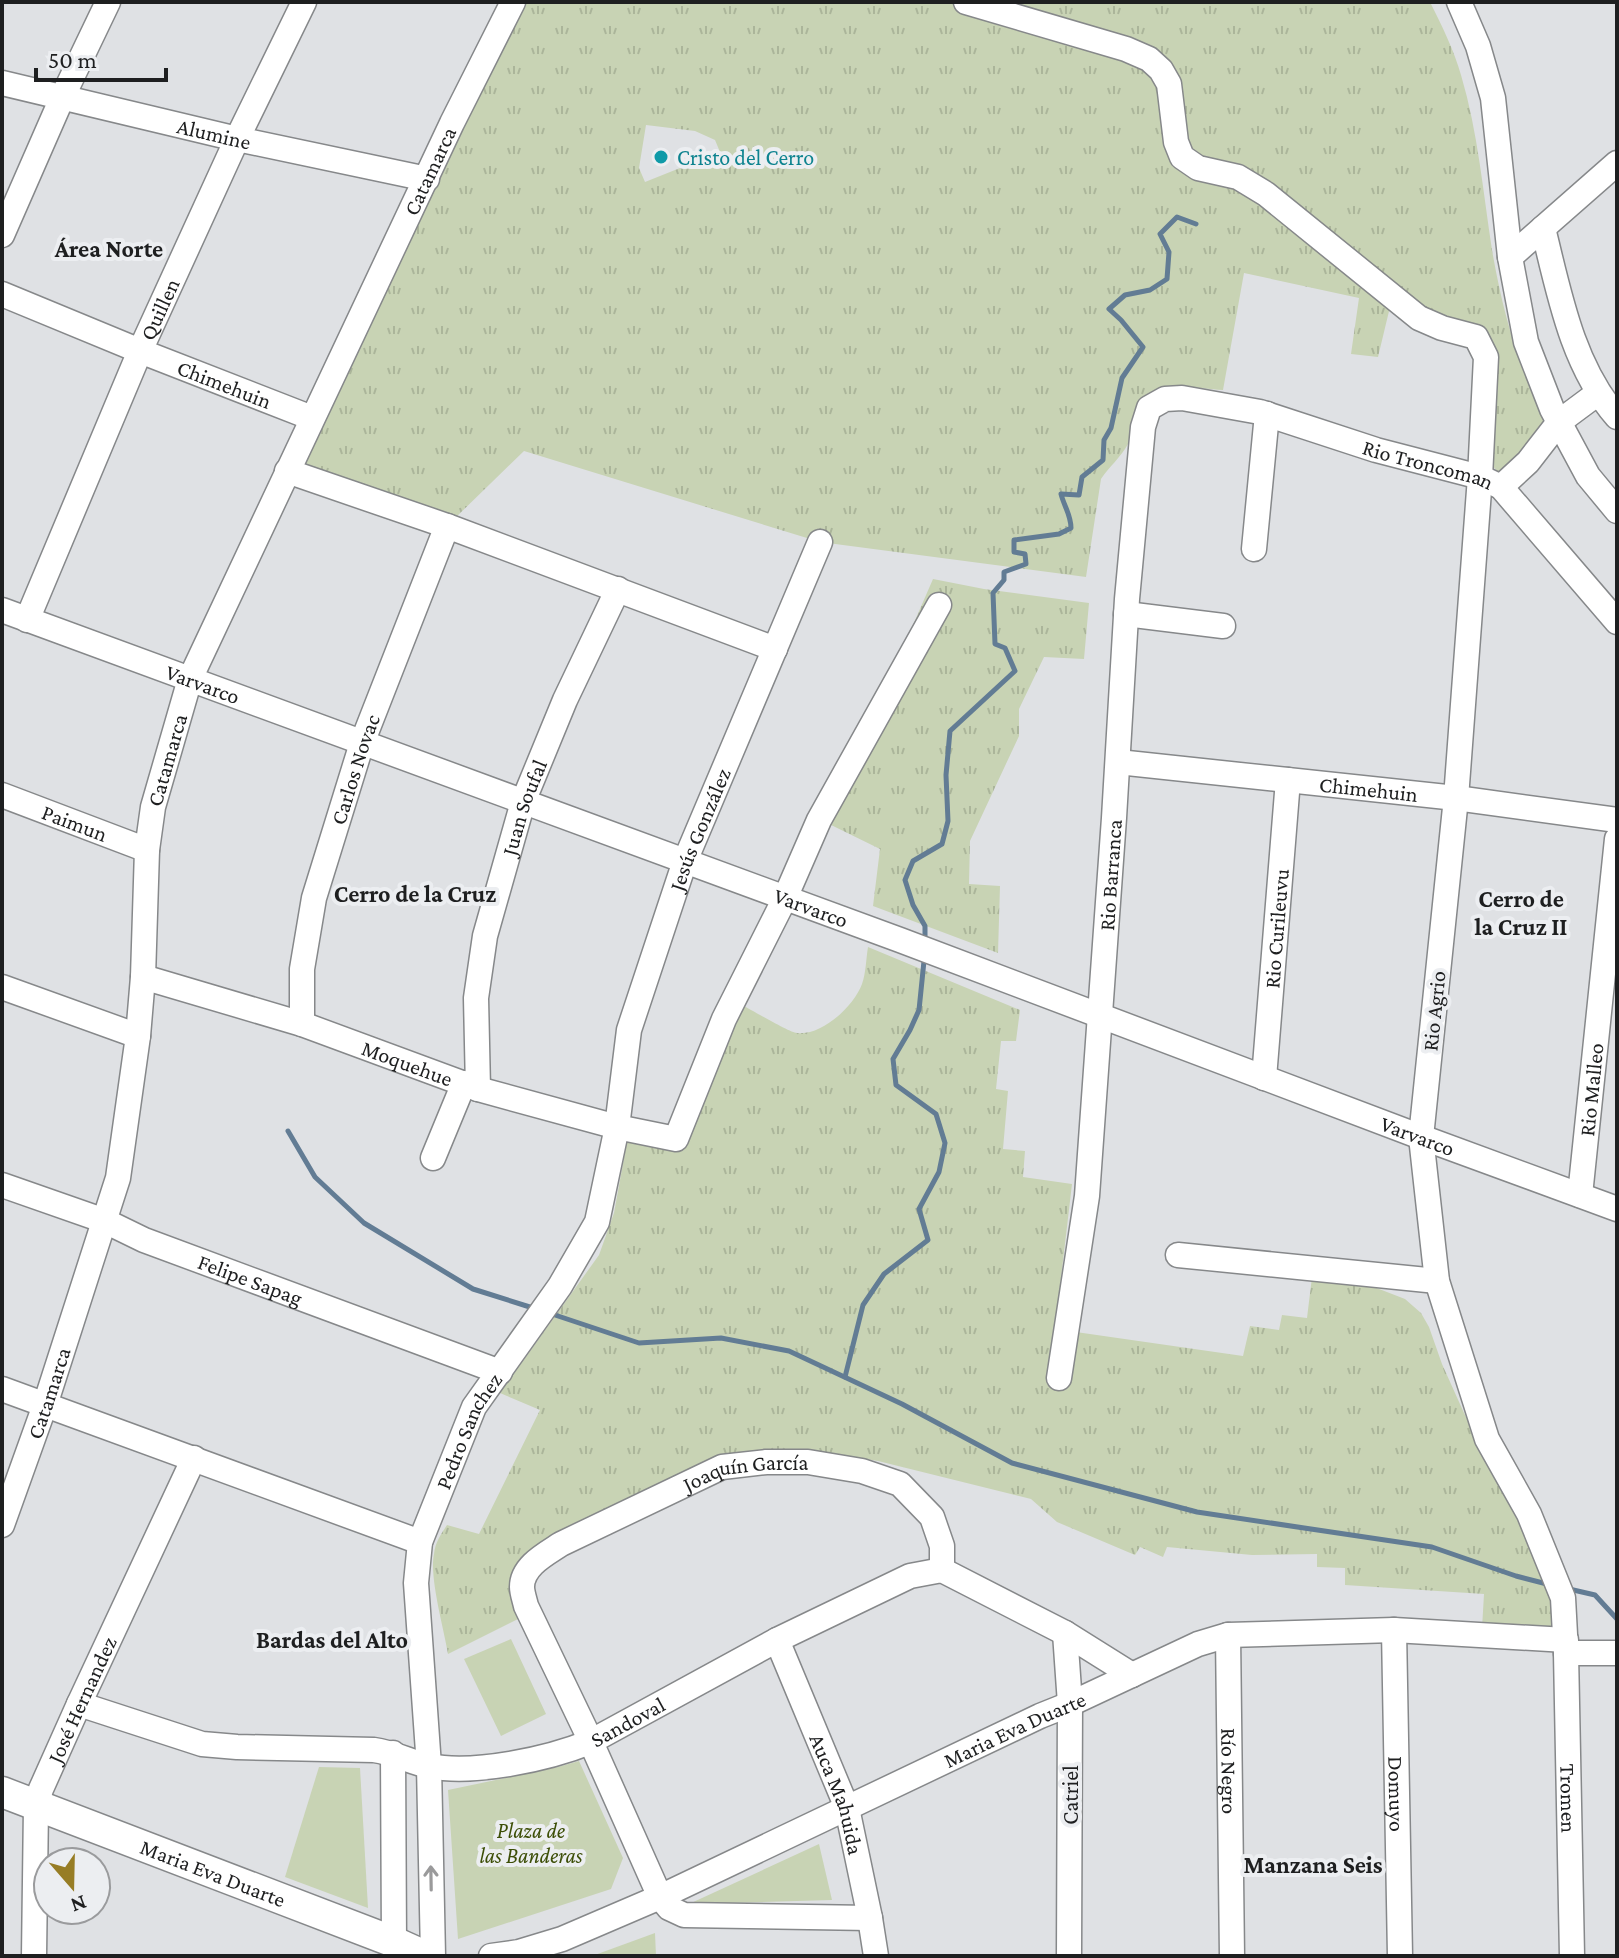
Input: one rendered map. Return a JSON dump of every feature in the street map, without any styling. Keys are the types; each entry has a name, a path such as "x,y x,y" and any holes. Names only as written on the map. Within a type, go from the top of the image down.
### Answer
{"main road":[{"name":"Maria Eva Duarte","path":"2,1792 394,1949 425,1956"}],"street":[{"path":"2,235 108,2"},
{"name":"Quillen","path":"27,620 140,351 304,2"},
{"name":"Catamarca","path":"2,1525 45,1405 118,1178 138,1036 147,850 153,807 190,679 452,123 513,2"},
{"name":"Rio Agrio","path":"966,2 1126,49 1149,59 1161,70 1169,84 1176,142 1182,157 1198,168 1238,177 1266,194 1419,318 1476,337 1486,357 1490,482 1421,1137 1437,1281 1487,1439 1529,1514 1563,1598 1566,1646"},
{"path":"1459,2 1478,46 1493,98 1510,257 1526,342 1552,409 1588,476 1617,511"},
{"name":"Alumine","path":"2,83 237,139 427,179"},
{"path":"1510,257 1617,164"},
{"path":"1543,228 1575,342 1598,393 1617,417"},
{"name":"Chimehuin","path":"2,294 312,418"},
{"path":"1490,482 1528,462 1559,422 1598,393"},
{"name":"Rio Troncoman","path":"1182,398 1267,414 1376,450 1490,482 1617,622"},
{"name":"Rio Barranca","path":"1059,1378 1087,1196 1126,614 1143,427 1149,408 1165,399 1182,398"},
{"path":"1254,549 1267,414"},
{"path":"287,471 447,526 775,649"},
{"name":"Carlos Novac","path":"302,1024 302,969 314,898 362,743 447,526"},
{"name":"Jesús González","path":"617,1127 629,1030 685,861 820,542"},
{"name":"Juan Soufal","path":"471,1086 476,998 485,936 523,802 565,700 618,589"},
{"path":"785,898 819,820 939,605"},
{"name":"Varvarco","path":"2,610 1617,1209"},
{"path":"1126,614 1223,626"},
{"name":"Chimehuin","path":"1118,762 1456,798 1617,820"},
{"name":"Rio Curileuvu","path":"1264,1078 1288,780"},
{"name":"Paimun","path":"2,795 147,850"},
{"name":"Rio Malleo","path":"1580,1195 1617,839"},
{"name":"Moquehue","path":"143,977 302,1024 471,1086 617,1127 676,1139 724,1019 785,898"},
{"path":"2,987 138,1036"},
{"path":"433,1158 471,1086"},
{"name":"Pedro Sanchez","path":"433,1956 429,1766 416,1583 420,1542 474,1407 560,1286 597,1222 617,1127"},
{"name":"Felipe Sapag","path":"2,1185 105,1221 144,1240 500,1372"},
{"path":"1178,1255 1437,1281"},
{"path":"2,1389 420,1542"},
{"name":"José Hernandez","path":"34,1956 36,1806 41,1789 194,1458"},
{"name":"Joaquín García","path":"590,1742 526,1606 522,1586 525,1573 561,1544 722,1467 766,1462 808,1462 862,1471 900,1484 932,1517 942,1546 942,1570"},
{"path":"942,1570 1065,1633 1132,1675"},
{"name":"Sandoval","path":"79,1704 202,1744 374,1750 393,1753 429,1766 463,1769 490,1767 562,1754 590,1742 777,1640 910,1576 942,1570"},
{"name":"Maria Eva Duarte","path":"491,1956 519,1952 562,1939 660,1897 1040,1716 1198,1644 1228,1635 1394,1630 1617,1653"},
{"name":"Domuyo","path":"1394,1630 1400,1956"},
{"name":"Catriel","path":"1065,1633 1070,1704 1069,1956"},
{"name":"Río Negro","path":"1228,1635 1232,1956"},
{"name":"Auca Mahuida","path":"777,1640 847,1808 876,1956"},
{"name":"Tromen","path":"1566,1646 1572,1956"},
{"path":"590,1742 660,1897 669,1908 684,1915 870,1918"},
{"path":"393,1753 394,1949"}],"green space":[{"path":"521,2 1430,2 1455,56 1467,97 1492,250 1507,318 1528,382 1548,424 1501,475 1469,441 1475,364 1466,342 1390,307 1378,357 1351,354 1359,298 1244,273 1223,390 1172,387 1150,394 1142,402 1128,444 1101,479 1086,577 820,542 524,451 452,521 294,468","holes":["646,125 695,131 715,140 720,152 645,182 639,168"]},
{"path":"933,579 1089,603 1084,659 1044,657 1019,709 1019,736 970,841 969,884 1000,886 998,953 873,906 880,849 827,823"},
{"path":"868,947 1020,1010 1016,1041 1001,1041 996,1089 1008,1091 1003,1149 1025,1151 1023,1177 1072,1184 1055,1329 1243,1356 1250,1326 1279,1330 1282,1315 1307,1318 1312,1277 1374,1287 1405,1299 1421,1313 1429,1327 1464,1413 1547,1575 1561,1634 1482,1628 1484,1594 1345,1585 1345,1568 1317,1567 1317,1554 1252,1555 1167,1547 1163,1557 1140,1547 1135,1555 1057,1522 1031,1499 878,1461 818,1451 787,1451 538,1550 522,1617 448,1654 434,1576 436,1546 447,1525 479,1534 540,1410 500,1393 599,1255 614,1213 628,1136 674,1147 742,1005 793,1032 817,1030 845,1010 858,993"},
{"path":"511,1639 546,1714 501,1736 464,1659"},
{"name":"Plaza de las Banderas","path":"579,1761 623,1858 611,1889 458,1939 448,1790"},
{"path":"319,1767 360,1768 368,1908 285,1877"},
{"path":"819,1844 832,1900 689,1904"},
{"path":"655,1933 656,1956 592,1956"}],"waterway":[{"path":"925,938 925,926 913,905 905,880 913,861 942,844 948,821 946,775 950,731 1015,671 1005,648 995,644 993,593 1004,580 1004,572 1026,564 1025,554 1014,552 1014,540 1059,534 1071,528 1061,494 1079,495 1082,477 1103,460 1104,440 1111,428 1122,378 1143,347 1109,309 1125,295 1150,290 1167,279 1169,252 1160,234 1177,217 1196,224"},
{"path":"845,1377 863,1305 884,1274 928,1240 919,1209 939,1172 945,1143 936,1114 896,1085 893,1059 919,1010 924,961"},
{"path":"288,1131 315,1177 364,1223 473,1289 533,1308"},
{"path":"549,1313 639,1343 721,1338 789,1351 902,1404 1012,1463 1197,1512 1432,1547 1547,1584"},
{"path":"1569,1589 1595,1595 1617,1619"}],"place":[{"name":"Cristo del Cerro","path":"661,157"}],"district":[{"name":"Área Norte","path":"109,248"},
{"name":"Cerro de la Cruz","path":"415,893"},
{"name":"Cerro de la Cruz II","path":"1521,912"},
{"name":"Bardas del Alto","path":"332,1639"},
{"name":"Manzana Seis","path":"1313,1864"}]}
